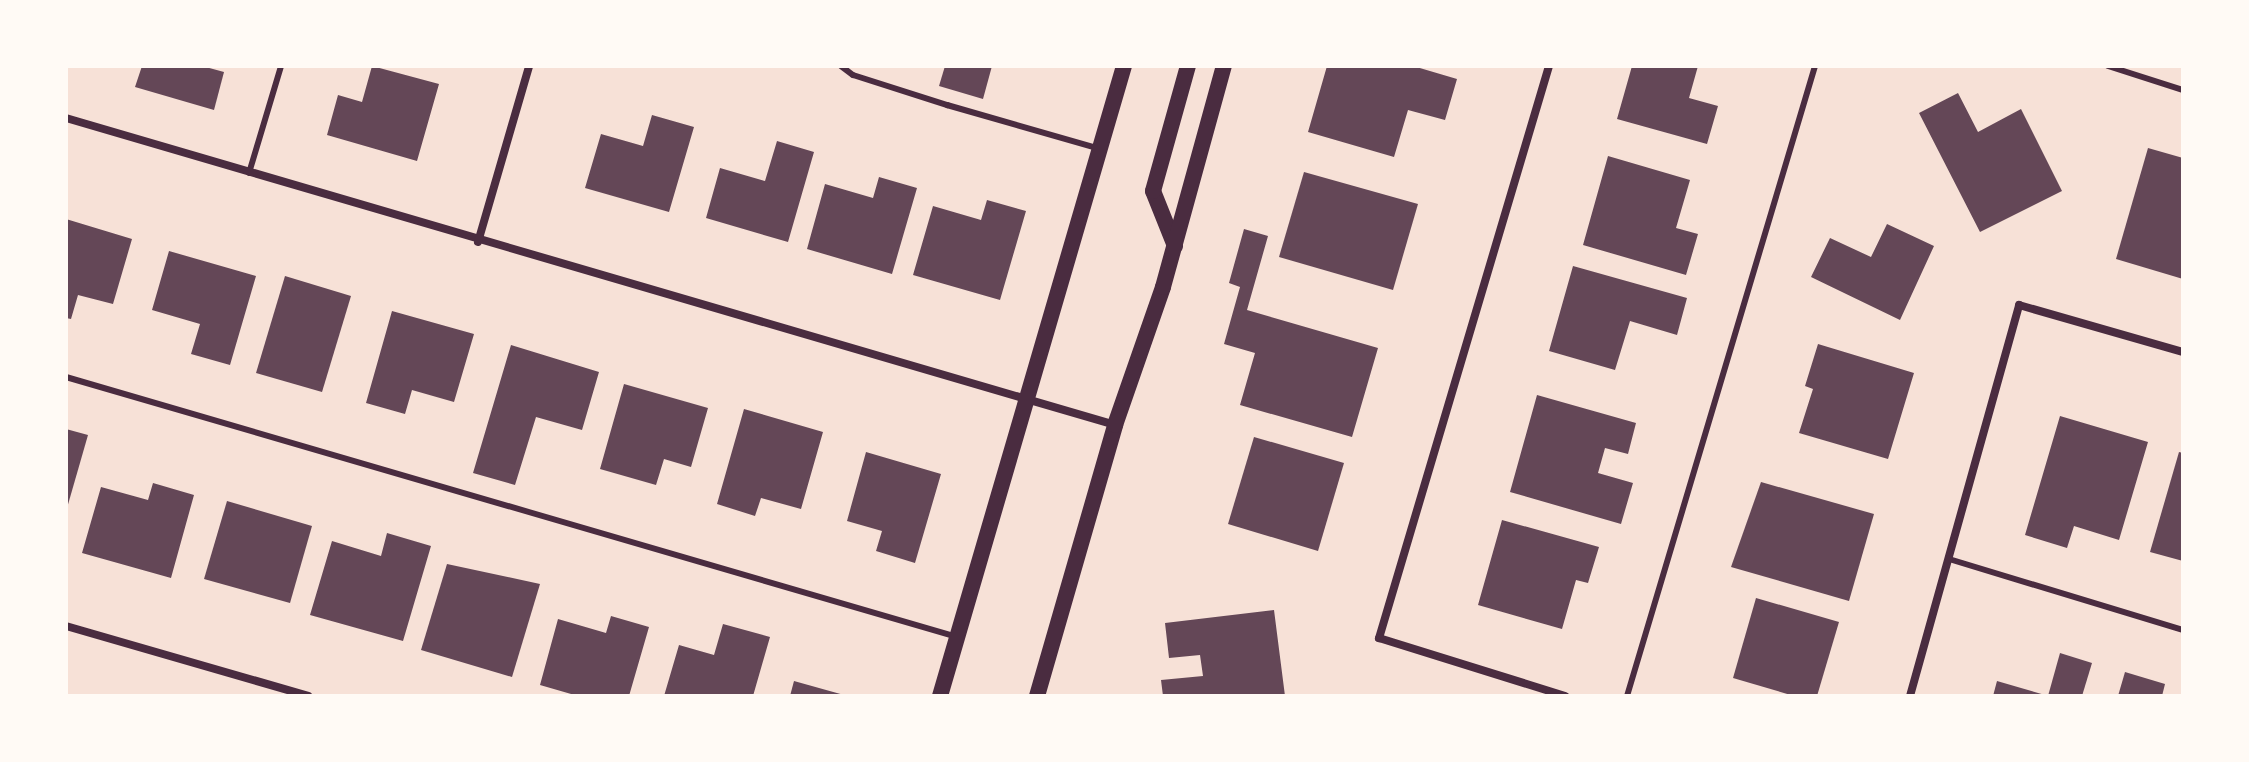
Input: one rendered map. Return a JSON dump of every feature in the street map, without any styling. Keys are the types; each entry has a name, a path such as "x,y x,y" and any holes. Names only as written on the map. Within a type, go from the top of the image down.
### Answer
{"main road":[{"path":"940,696 1124,66"},
{"path":"1175,246 1153,191 1188,66"},
{"path":"1037,696 1115,425 1175,246 1224,66"}],"street":[{"path":"478,242 529,66"},
{"path":"1549,66 1379,638 1565,696"},
{"path":"66,118 478,242 1115,425"},
{"path":"1910,696 2019,305 2183,352"},
{"path":"66,626 308,696"}],"lane":[{"path":"249,173 281,66"},
{"path":"841,66 853,75 1100,149"},
{"path":"1627,696 1815,66"},
{"path":"2108,66 2183,90"},
{"path":"66,377 957,637"},
{"path":"1949,559 2183,630"}],"building":[{"path":"142,66 202,66 224,72 214,110 135,87"},
{"path":"372,66 439,84 417,161 327,135 338,95 362,102"},
{"path":"945,66 992,66 983,99 939,86"},
{"path":"1327,66 1413,66 1457,79 1445,120 1408,110 1394,157 1308,132"},
{"path":"1632,66 1698,66 1689,98 1718,106 1707,144 1617,119"},
{"path":"1958,93 1978,132 2021,109 2062,191 1980,232 1919,113"},
{"path":"652,115 694,127 669,212 585,188 601,134 643,146"},
{"path":"777,141 814,152 788,242 706,218 720,168 765,181"},
{"path":"2148,148 2183,158 2183,279 2116,259"},
{"path":"1608,156 1690,180 1676,228 1698,234 1686,275 1583,245"},
{"path":"1304,172 1418,204 1393,290 1279,257"},
{"path":"879,177 917,188 892,274 807,249 825,184 873,198"},
{"path":"987,200 1026,211 1000,300 913,275 933,206 981,220"},
{"path":"66,219 132,239 113,304 78,295 71,319 66,318"},
{"path":"1887,224 1934,246 1900,320 1811,277 1830,238 1871,257"},
{"path":"1244,229 1268,236 1247,310 1378,348 1352,437 1240,405 1255,353 1224,344 1240,287 1229,283"},
{"path":"169,251 256,276 230,365 191,354 200,324 152,310"},
{"path":"1573,266 1687,298 1677,335 1630,321 1615,370 1549,351"},
{"path":"285,276 351,296 322,392 256,373"},
{"path":"392,311 474,334 454,402 412,390 405,414 366,403"},
{"path":"1818,344 1914,373 1888,459 1799,433 1813,389 1805,386"},
{"path":"511,345 599,372 582,430 536,417 515,485 473,473"},
{"path":"624,384 708,408 691,467 664,459 656,485 600,469"},
{"path":"1537,395 1636,423 1628,454 1605,448 1598,473 1633,483 1621,524 1510,492"},
{"path":"744,409 823,432 801,509 761,498 755,516 717,504"},
{"path":"2060,416 2148,442 2119,540 2074,526 2067,548 2025,535"},
{"path":"66,429 88,435 67,508 66,508"},
{"path":"1254,437 1344,463 1318,551 1228,524"},
{"path":"866,452 941,474 915,563 876,551 882,531 847,521"},
{"path":"2179,452 2183,453 2183,561 2150,552"},
{"path":"1761,482 1874,514 1849,601 1731,567"},
{"path":"153,483 194,495 171,578 82,553 101,487 148,500"},
{"path":"227,501 312,526 290,603 204,579"},
{"path":"1502,520 1599,547 1588,583 1576,580 1562,629 1478,605"},
{"path":"387,533 431,546 403,641 310,615 332,541 381,556"},
{"path":"447,564 540,584 512,677 421,650"},
{"path":"1756,598 1839,622 1817,696 1794,696 1733,678"},
{"path":"1274,610 1285,696 1163,696 1161,680 1203,676 1200,655 1169,658 1165,623"},
{"path":"611,616 649,627 629,696 578,696 540,685 558,619 606,633"},
{"path":"723,624 770,637 753,696 664,696 679,645 714,655"},
{"path":"2060,653 2092,663 2082,696 2048,696"},
{"path":"2125,672 2165,684 2162,696 2118,696"},
{"path":"794,681 844,695 844,696 790,696"},
{"path":"1997,681 2045,695 2045,696 1993,696"}]}
